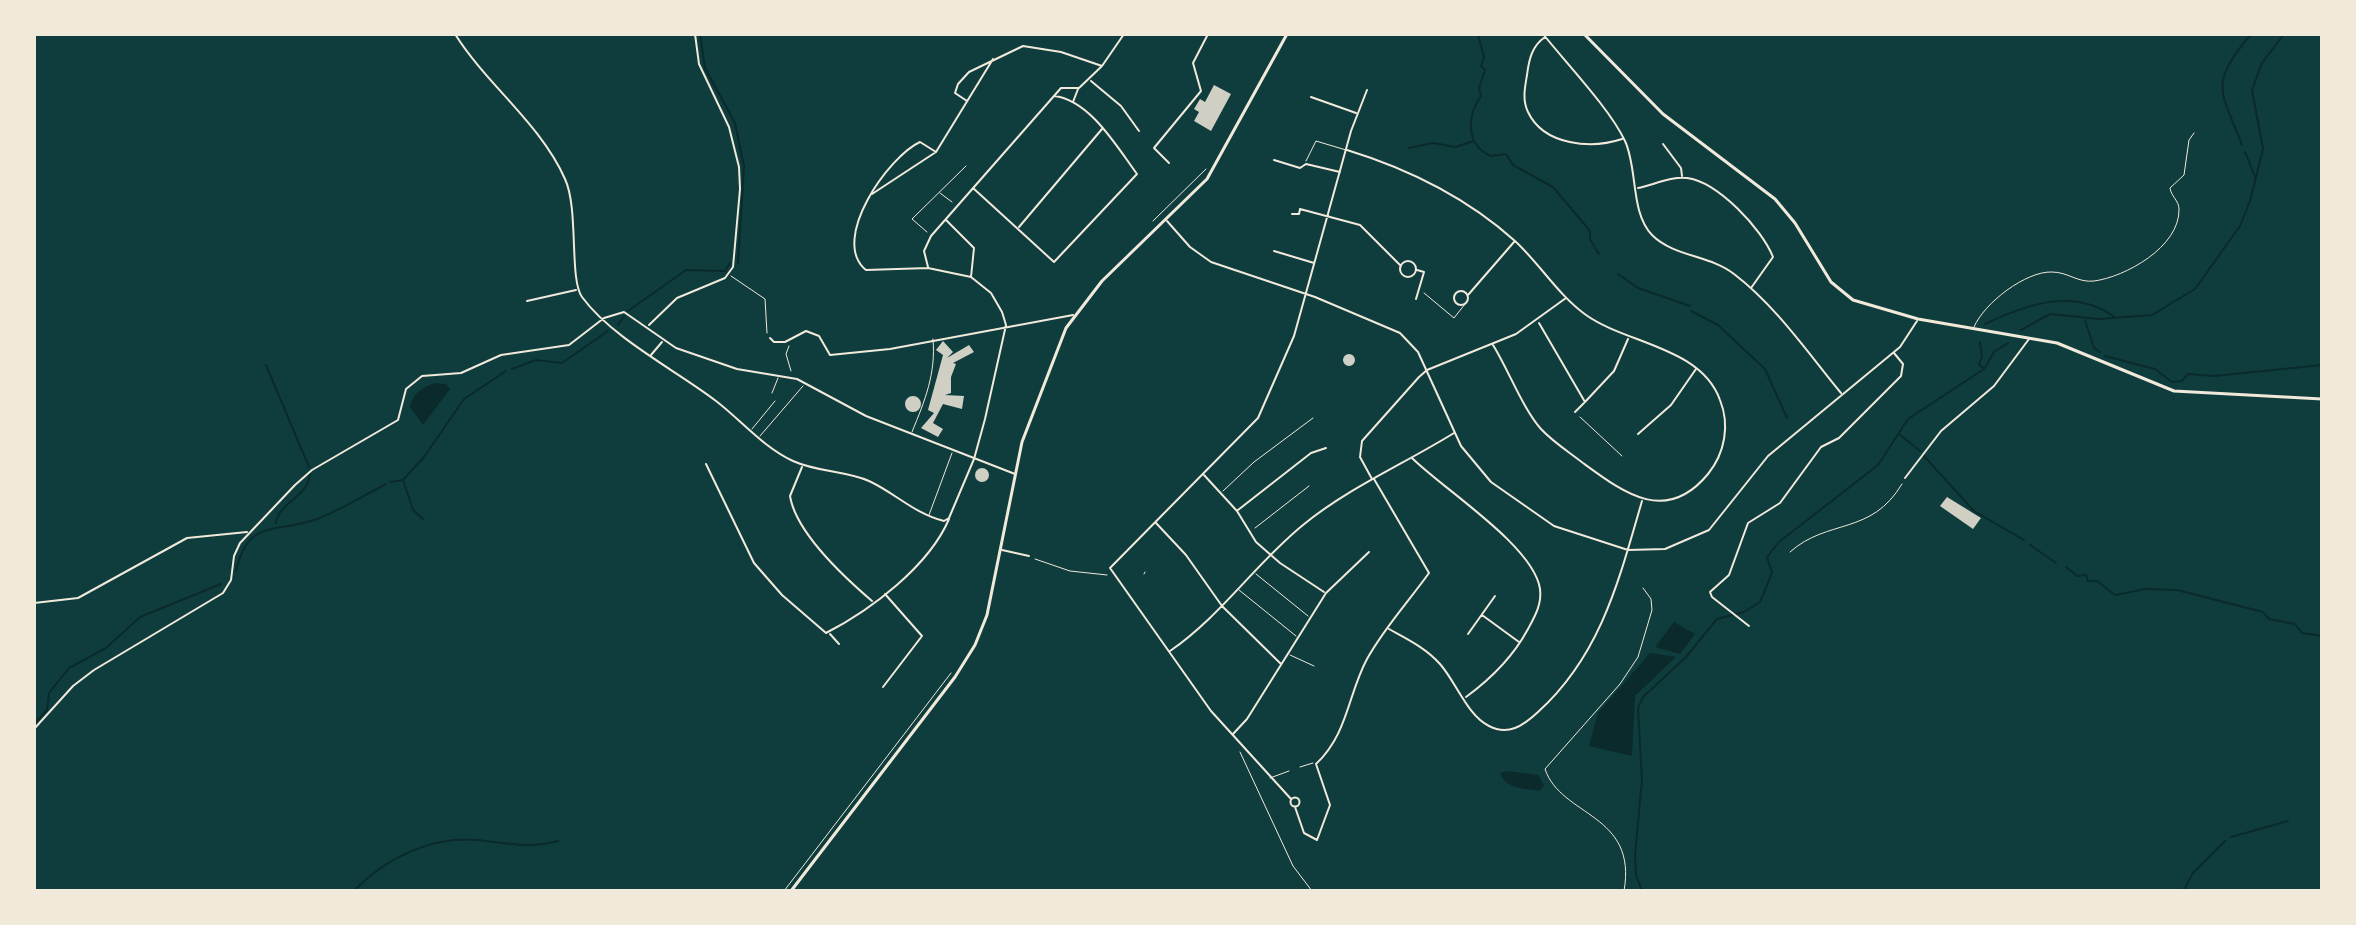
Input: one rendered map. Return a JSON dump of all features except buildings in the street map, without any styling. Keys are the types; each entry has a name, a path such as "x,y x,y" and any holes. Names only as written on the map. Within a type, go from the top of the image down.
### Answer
{"main road":[{"path":"791,891 970,654 987,615 1025,435 1074,315 1111,271 1212,172 1287,34"},
{"path":"1584,34 1663,114 1781,205 1838,289 1862,305 1918,319 2067,346 2174,391 2322,399"}],"street":[{"path":"455,34 478,67 515,106 566,181 573,211 577,289 604,318 650,356 717,402 758,438 803,465 869,481 929,516 944,521 949,518"},
{"path":"648,326 686,292 729,275 739,207 739,167 729,127 699,64 695,34"},
{"path":"928,268 924,251 931,236 1061,88 1078,88 1090,80 1124,34"},
{"path":"1169,163 1154,148 1201,91 1193,63 1208,34"},
{"path":"1624,138 1600,145 1581,145 1533,120 1525,103 1528,63 1544,35 1624,138 1647,227 1660,241 1733,272 1842,394"},
{"path":"968,102 955,93 958,84 969,72 1023,46 1061,52 1102,66"},
{"path":"871,194 936,152 993,59"},
{"path":"1090,80 1121,106 1139,131"},
{"path":"1073,103 1078,88"},
{"path":"1295,807 1298,800 1291,799 1238,744 1169,652 1112,575 1112,562 1258,418 1282,366 1307,294 1346,150 1367,90"},
{"path":"973,188 1054,262 1137,174 1103,128 1073,103 1054,96"},
{"path":"1311,97 1357,113"},
{"path":"1018,228 1103,128"},
{"path":"828,633 884,593 930,554 974,459 1006,325 996,299 971,277 928,268 866,270 860,263 857,239 871,194 886,169 916,143 920,142 936,152"},
{"path":"1663,144 1681,168 1682,177"},
{"path":"1346,150 1444,188 1515,241 1566,298 1588,316 1628,338 1678,356 1697,368 1715,387 1724,412 1725,433 1717,460 1701,482 1683,495 1642,500 1618,489 1541,429 1493,345"},
{"path":"1274,160 1300,168 1306,164 1341,172"},
{"path":"1637,189 1682,177 1703,183 1737,209 1767,244 1773,261 1751,289"},
{"path":"1292,214 1299,214 1300,209 1360,225 1401,266 1401,272 1408,277 1416,269"},
{"path":"946,220 972,244 975,258 971,277"},
{"path":"1166,220 1190,247 1211,262 1307,294 1400,333 1413,345 1427,370 1454,433 1491,482 1540,519 1585,538 1628,550 1665,549 1709,530 1768,456 1893,352 1911,335 1918,319"},
{"path":"1468,295 1461,290 1453,297 1457,304 1465,304 1468,295 1515,241"},
{"path":"1274,251 1316,263"},
{"path":"1401,266 1410,261 1416,269 1424,272 1416,299"},
{"path":"527,301 557,297 577,289"},
{"path":"1291,799 1304,833 1317,840 1330,805 1316,764 1344,724 1368,657 1429,573 1360,457 1362,441 1427,370 1493,345 1538,322 1566,298"},
{"path":"34,729 73,686 94,670 223,593 231,580 234,556 248,532 312,470 398,420 406,389 422,376 461,373 501,355 569,345 604,318 624,312 648,326 663,340 737,369 793,379 866,416 1016,475"},
{"path":"770,338 774,342 790,339 806,331 819,336 830,355 890,349 1063,314 1074,315"},
{"path":"1538,322 1585,402"},
{"path":"1575,412 1614,371 1628,338"},
{"path":"1905,478 1941,431 1994,386 2029,338"},
{"path":"650,356 663,340"},
{"path":"1749,626 1726,610 1710,592 1729,575 1748,523 1780,503 1821,447 1839,438 1901,376 1903,364 1893,352"},
{"path":"1638,434 1671,405 1697,368"},
{"path":"1169,652 1239,590 1269,554 1324,510 1454,433"},
{"path":"1237,511 1311,453 1326,448"},
{"path":"1412,458 1489,522 1534,574 1540,603 1520,643 1495,674 1465,697"},
{"path":"706,464 754,563 782,595 839,644"},
{"path":"803,465 790,496 795,512 832,563 873,601"},
{"path":"1204,474 1269,554 1326,593"},
{"path":"1388,628 1433,657 1485,725 1507,730 1526,722 1572,678 1594,640 1612,603 1642,500"},
{"path":"1155,522 1191,561 1222,606 1281,664"},
{"path":"34,603 78,598 187,538 248,532"},
{"path":"1001,550 1029,556"},
{"path":"1232,735 1240,729 1326,593 1369,552"},
{"path":"883,687 922,636 884,593"},
{"path":"1468,634 1495,596"},
{"path":"1482,615 1520,643"}],"lane":[{"path":"1973,329 1991,305 2036,275 2051,271 2076,280 2099,280 2130,268 2156,251 2178,216 2179,205 2170,188 2184,175 2189,140 2194,133"},
{"path":"1306,164 1316,141 1346,150"},
{"path":"911,434 931,385 935,359 933,339"},
{"path":"772,393 779,376"},
{"path":"758,438 805,384"},
{"path":"750,431 775,401"},
{"path":"1221,493 1254,462 1313,418"},
{"path":"929,516 953,450"},
{"path":"1254,572 1310,618"},
{"path":"1239,590 1298,638"},
{"path":"1288,654 1314,666"},
{"path":"1300,767 1316,764"},
{"path":"1270,778 1289,771"}],"path":[{"path":"1153,221 1198,180 1211,161"},
{"path":"931,236 912,219 966,166"},
{"path":"939,192 957,206"},
{"path":"729,275 765,299 766,331 770,338"},
{"path":"1419,289 1454,318 1465,304"},
{"path":"790,339 786,354 793,379"},
{"path":"1575,412 1622,456"},
{"path":"1790,552 1802,542 1879,512 1892,500 1905,478"},
{"path":"1250,532 1309,486"},
{"path":"1029,556 1070,571 1112,575"},
{"path":"1624,891 1624,859 1610,830 1548,779 1545,769 1603,704 1638,657 1652,610 1651,599 1643,588"},
{"path":"784,891 957,665"},
{"path":"1238,744 1293,866 1312,891"}],"water":[{"path":"434,383 446,384 450,389 423,425 410,407 411,402 418,392"},
{"path":"1674,622 1695,634 1680,654 1655,647"},
{"path":"1650,653 1676,657 1635,696 1632,756 1589,746 1598,713"},
{"path":"1500,773 1538,775 1544,785 1540,791 1512,785"}],"waterway":[{"path":"700,34 705,68 735,123 744,166 738,263"},
{"path":"1478,34 1484,57 1481,66 1485,70 1479,88 1481,96 1471,120 1476,145 1491,156 1506,154 1513,165 1553,187 1590,231 1590,239 1599,254"},
{"path":"2242,145 2222,87 2229,65 2251,34"},
{"path":"2021,330 2050,314 2099,319 2152,315 2195,289 2240,226 2250,201 2263,149 2252,90 2262,63 2284,34"},
{"path":"1409,148 1433,143 1456,147 1473,141"},
{"path":"2245,152 2255,177"},
{"path":"628,311 686,270 725,271 730,263"},
{"path":"1618,274 1638,288 1690,306"},
{"path":"1985,324 2034,305 2068,301 2084,303 2116,318"},
{"path":"1691,311 1718,325 1765,369 1787,418"},
{"path":"618,325 624,316"},
{"path":"2085,320 2094,348 2100,352"},
{"path":"512,369 536,360 562,363 608,331"},
{"path":"1980,342 1982,357 1979,364 1984,369"},
{"path":"1642,891 1636,875 1635,855 1642,780 1638,708 1643,697 1686,657 1717,619 1744,612 1760,602 1772,573 1767,557 1779,542 1878,465 1908,419 1984,369 1994,352 2008,343"},
{"path":"2105,356 2155,369 2172,382 2182,381 2188,374 2214,376 2322,365"},
{"path":"266,365 309,467"},
{"path":"390,482 403,480 424,457 464,399 506,371"},
{"path":"1899,434 1920,451"},
{"path":"1924,456 1974,511 2024,540"},
{"path":"276,523 282,510 304,488 310,474"},
{"path":"403,480 413,510 424,520"},
{"path":"236,571 241,554 256,535 317,519 386,484"},
{"path":"2030,545 2056,563"},
{"path":"2066,567 2077,576 2086,575 2088,581 2097,581 2115,595 2145,589 2177,590 2263,612 2269,619 2295,624 2302,633 2322,636"},
{"path":"34,724 47,710 49,693 69,668 106,648 140,617 221,584"},
{"path":"2231,837 2288,821"},
{"path":"354,891 395,859 426,846 460,840 527,845 558,841"},
{"path":"2183,891 2193,873 2225,841"}]}
